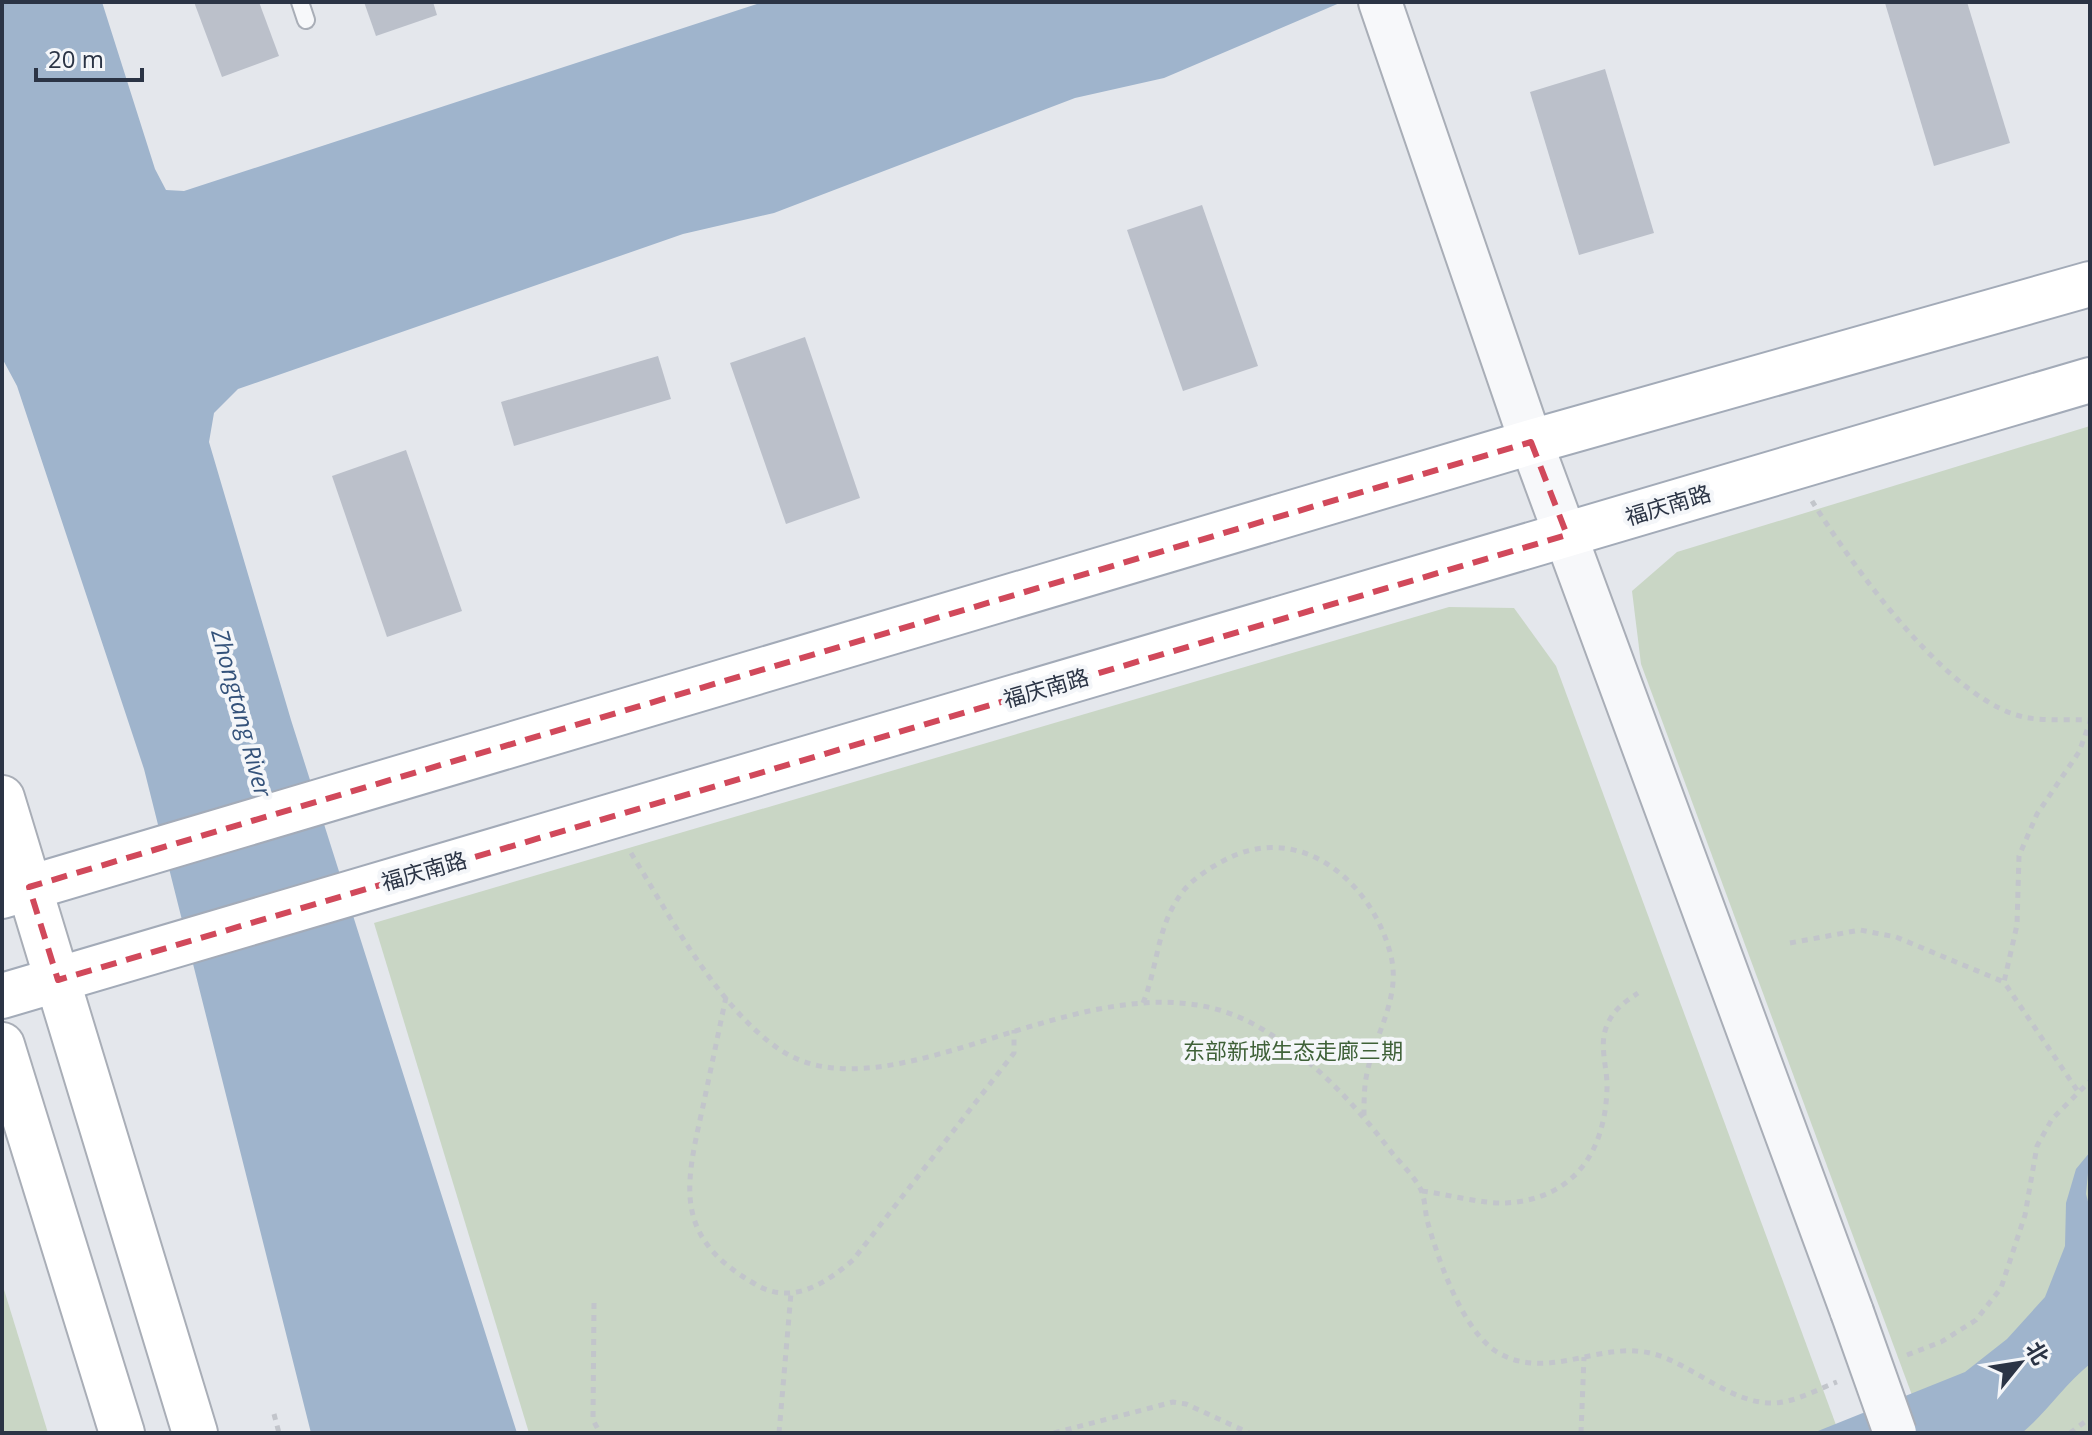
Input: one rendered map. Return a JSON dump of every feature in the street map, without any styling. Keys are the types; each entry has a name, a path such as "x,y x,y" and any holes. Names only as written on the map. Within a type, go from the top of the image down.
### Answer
{"main road":[{"path":"16,891 1531,442 2090,284"},
{"name":"福庆南路","path":"2,996 2090,380"},
{"path":"2,798 16,891 58,980 195,1433"},
{"path":"2,1045 122,1433"}],"street":[{"path":"1380,2 1531,442 1895,1433"}],"lane":[{"path":"300,2 306,20"}],"path":[{"path":"1791,468 1846,554 1908,632 1970,692 2026,718 2090,721 2079,752 2037,814 2019,856 2017,925 2004,982"},
{"path":"609,816 695,957 757,1032 805,1063 838,1070 882,1068 1057,1018 1143,1003 1168,1001 1203,1006 1251,1023 1323,1074 1364,1117 1422,1191 1427,1220 1455,1300 1472,1329 1496,1351 1519,1361 1543,1365 1614,1351 1651,1353 1699,1371 1749,1399 1772,1403 1852,1376"},
{"path":"1143,1003 1157,942 1185,888 1237,854 1271,848 1298,851 1327,862 1358,886 1378,918 1392,958 1391,1001 1367,1071 1364,1117"},
{"path":"1790,943 1860,930 1884,934 1929,948 2004,982 2077,1090"},
{"path":"1422,1191 1504,1203 1536,1197 1583,1170 1601,1135 1608,1088 1604,1030 1618,1006 1638,993"},
{"path":"727,996 688,1173 690,1210 705,1243 730,1270 764,1290 805,1292 831,1279 853,1260 1014,1053 1014,1030"},
{"path":"1896,1359 1941,1342 1976,1320 2001,1288 2025,1215 2037,1146 2052,1119 2077,1090 2090,1081"},
{"path":"779,1433 791,1293"},
{"path":"594,1303 593,1420 600,1433"},
{"path":"1581,1433 1584,1357"},
{"path":"1054,1433 1173,1402 1186,1404 1249,1433"},
{"path":"274,1414 279,1433"},
{"path":"2070,1433 2090,1418"}],"highlighted area":[{"path":"1531,442 1567,535 58,980 29,887"}],"green space":[{"path":"2090,426 2090,1433 1926,1433 1641,664 1632,591 1677,552"},
{"name":"东部新城生态走廊三期","path":"1449,607 1514,608 1556,666 1839,1433 529,1433 374,923"},
{"path":"2,1283 48,1433 2,1433"}],"water":[{"name":"Zhongtang River","path":"2,2 102,2 155,169 166,190 184,191 763,2 1342,2 1164,78 1075,98 774,213 683,234 238,389 214,413 209,442 291,720 517,1433 311,1433 144,769 17,386 2,358"},
{"path":"2090,1152 2086,1194 2090,1209 2090,1364 2040,1416 2022,1433 1813,1433 1965,1372 2007,1339 2045,1297 2065,1246 2066,1203 2076,1169"}],"building":[{"path":"194,2 259,2 279,56 222,77"},
{"path":"364,2 433,2 437,15 376,36"},
{"path":"1967,2 2010,143 1934,166 1885,3"},
{"path":"1605,69 1654,233 1579,255 1530,92"},
{"path":"1202,205 1258,366 1183,391 1127,230"},
{"path":"805,337 860,498 786,524 730,363"},
{"path":"658,356 671,399 514,446 501,402"},
{"path":"406,450 462,611 387,637 332,476"}]}
